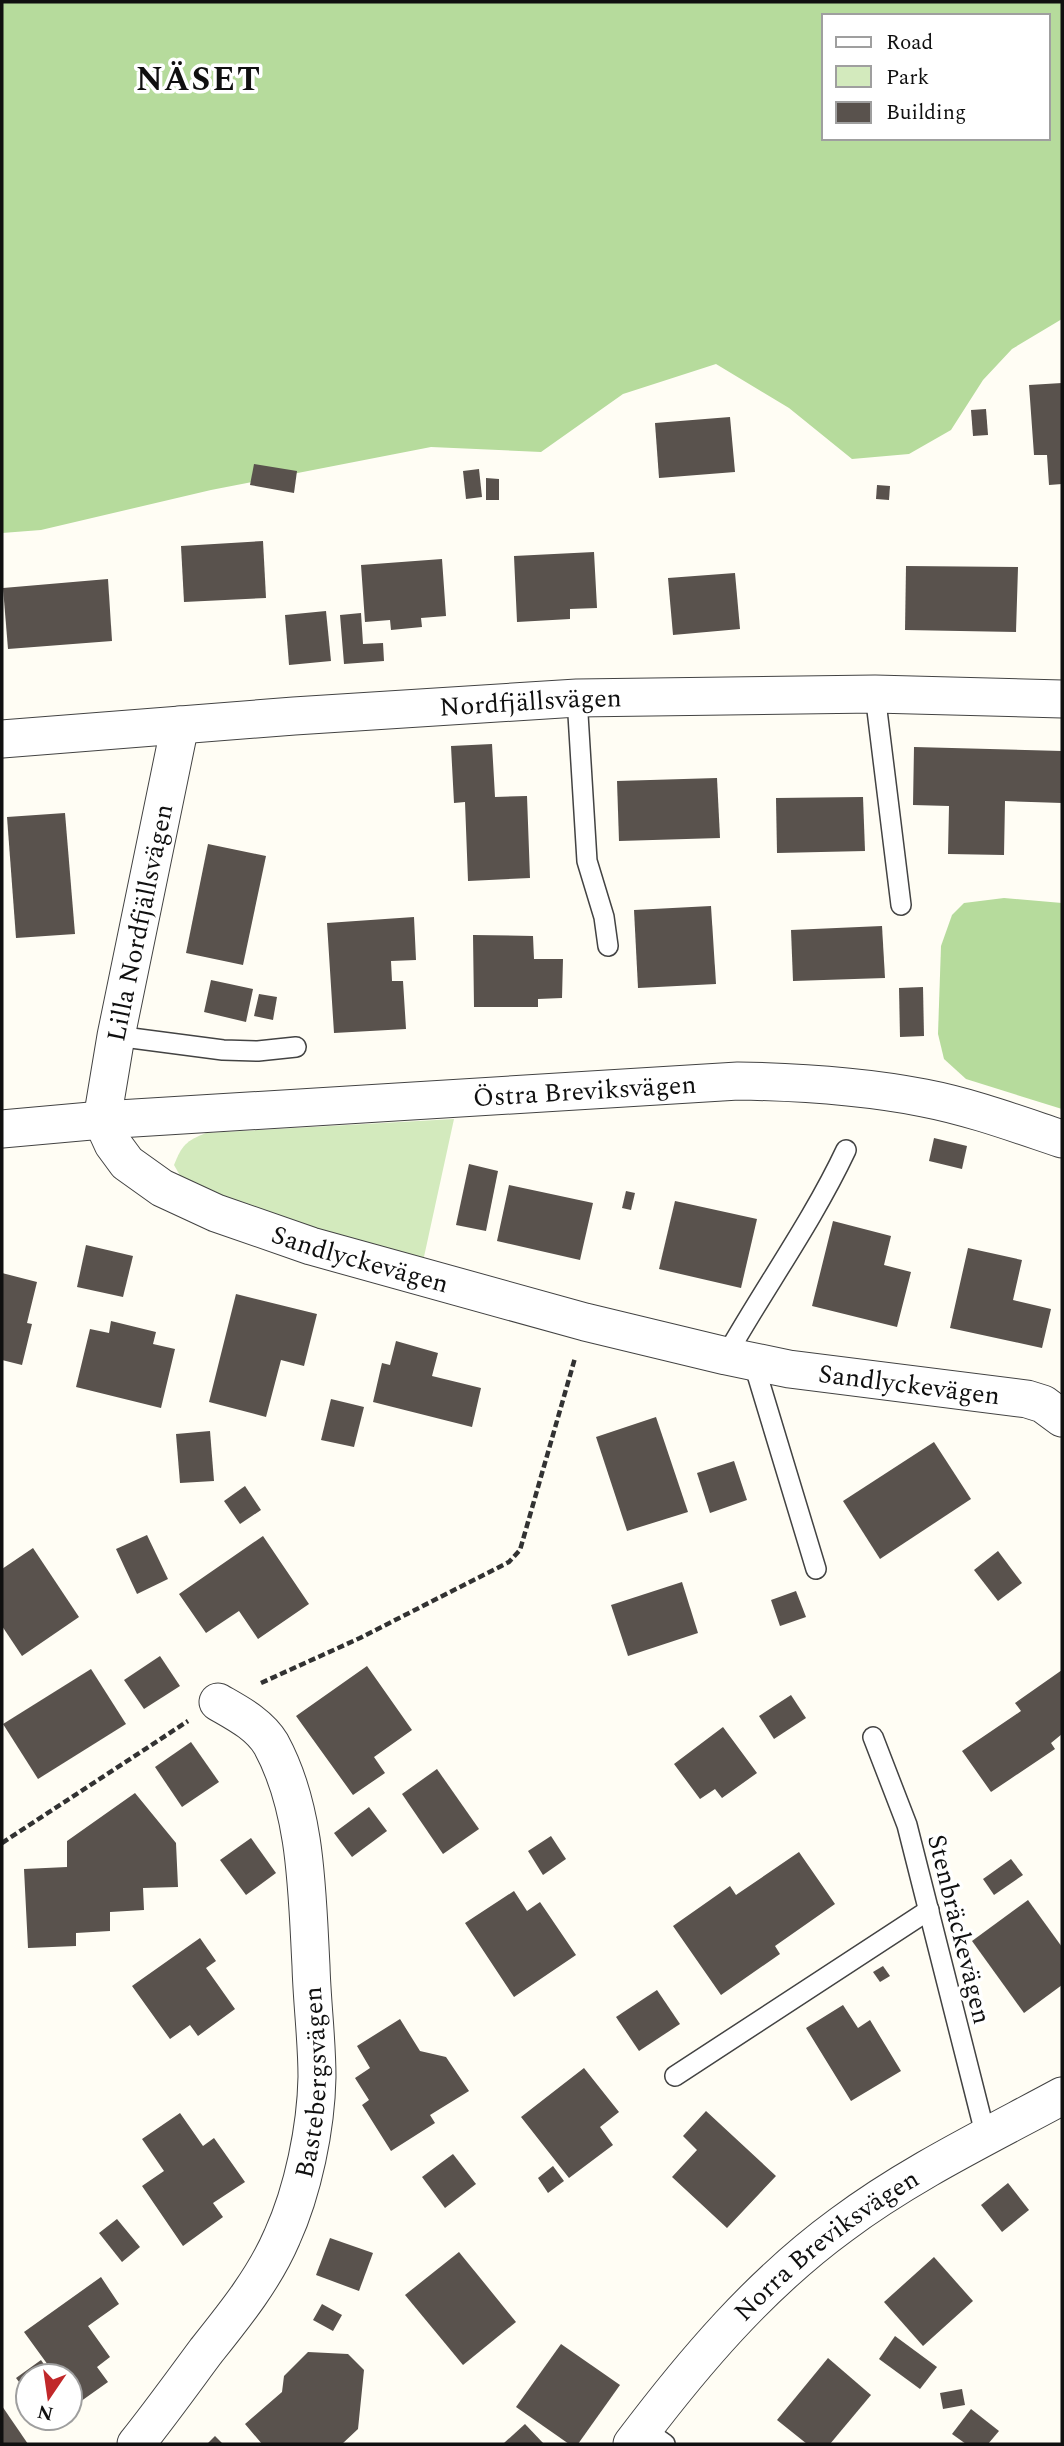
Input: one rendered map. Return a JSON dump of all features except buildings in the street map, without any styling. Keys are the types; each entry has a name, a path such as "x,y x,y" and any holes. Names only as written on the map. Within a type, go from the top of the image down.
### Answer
{"street":[{"name":"Nordfjällsvägen","path":"2,739 578,698 874,694 1062,699"},
{"name":"Lilla Nordfjällsvägen","path":"102,1120 116,1036 180,725"},
{"name":"Östra Breviksvägen","path":"102,1120 724,1082 800,1082 863,1088 926,1099 1062,1139"},
{"path":"2,1129 102,1120"},
{"name":"Sandlyckevägen","path":"102,1120 113,1144 127,1163 162,1188 216,1213 311,1246 585,1322 739,1358 789,1369 1027,1399 1043,1404 1062,1418"},
{"name":"Bastebergsvägen","path":"136,2444 237,2311 273,2254 295,2205 314,2116 317,2080 316,2032 309,1914 301,1844 288,1781 270,1742 246,1717 218,1702"},
{"name":"Norra Breviksvägen","path":"647,2439 709,2347 755,2298 799,2258 841,2224 886,2195 1062,2096"}],"lane":[{"path":"874,694 901,905"},
{"path":"578,698 587,861 604,917 608,946"},
{"path":"116,1036 223,1050 258,1051 296,1047"},
{"path":"816,1569 739,1358 761,1293 817,1208 846,1150"},
{"name":"Stenbräckevägen","path":"873,1737 907,1825 986,2137"},
{"path":"675,2076 929,1910"}],"path":[{"path":"2,1843 218,1702 360,1638 509,1562 520,1550 585,1322"}],"green space":[{"path":"2,2 1062,2 1062,319 1012,349 983,380 951,430 909,454 852,459 789,408 716,364 623,394 541,452 431,447 211,490 41,530 2,533"},
{"path":"1004,898 1062,903 1062,1109 966,1079 944,1059 938,1034 941,946 952,915 964,903"},
{"path":"454,1119 422,1266 274,1220 182,1179 174,1165 186,1145 206,1133"}],"district":[{"name":"NÄSET","path":"199,78"}]}
